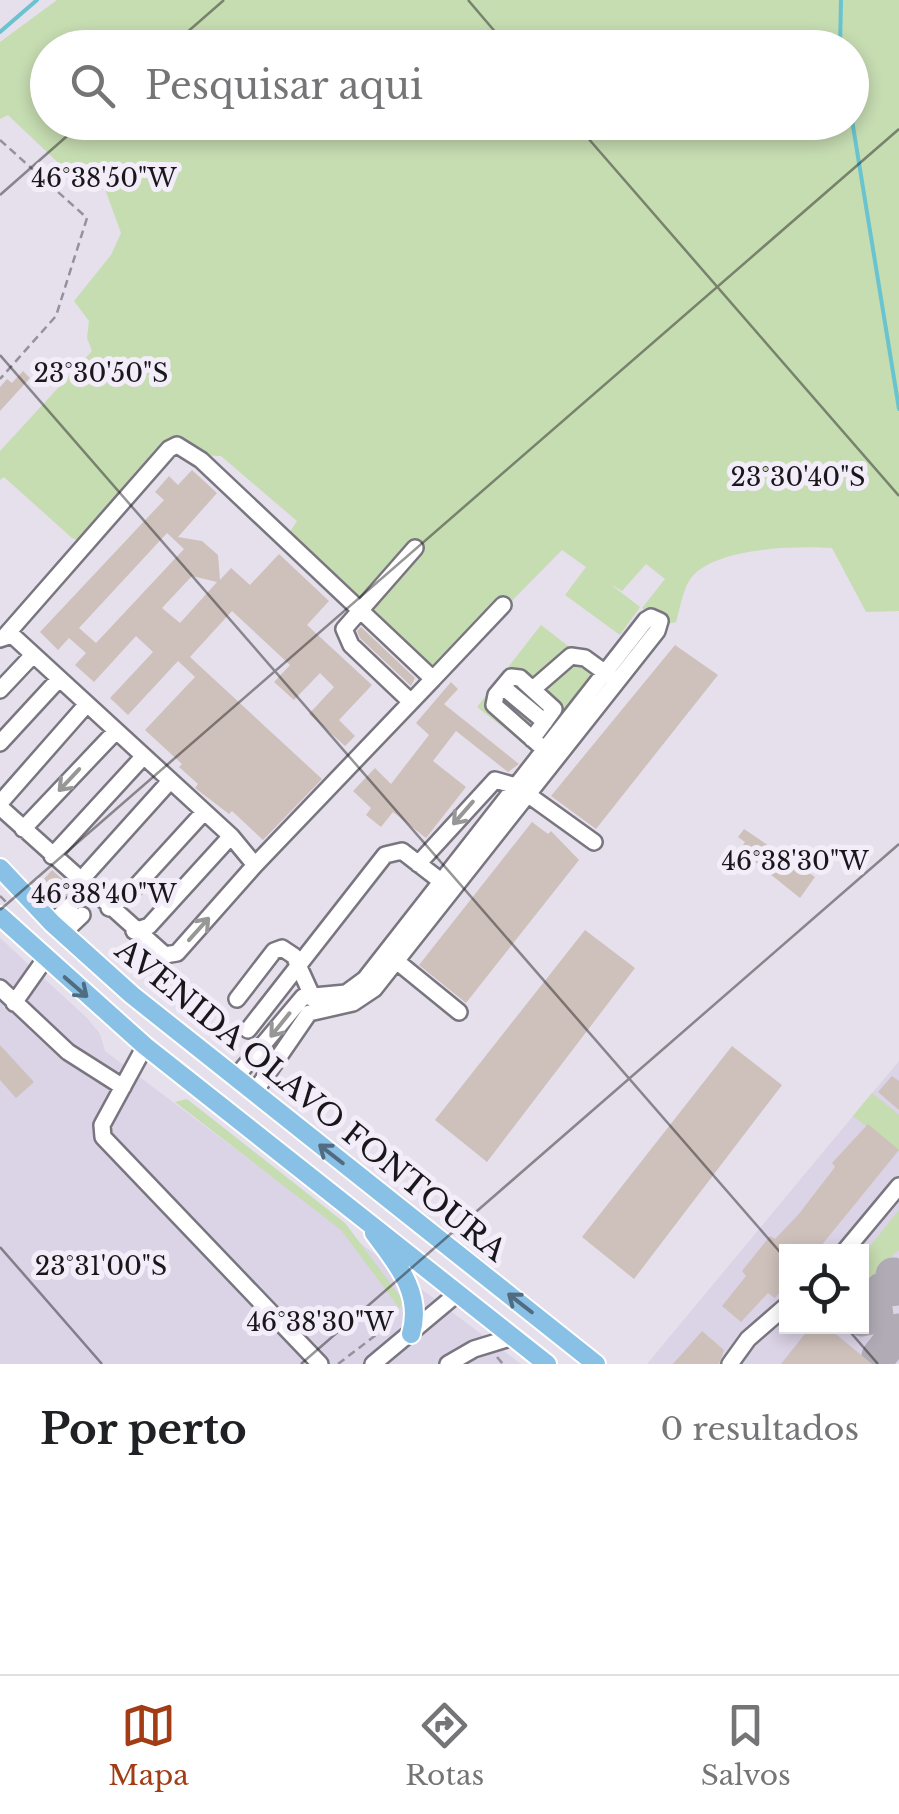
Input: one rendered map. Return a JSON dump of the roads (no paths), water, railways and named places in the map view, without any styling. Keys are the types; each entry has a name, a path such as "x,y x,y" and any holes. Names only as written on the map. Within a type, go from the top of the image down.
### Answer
{"main road":[{"name":"AVENIDA OLAVO FONTOURA","path":"0,868 58,928 235,1078 596,1364"},
{"name":"AVENIDA OLAVO FONTOURA","path":"2,918 145,1046 390,1236 513,1337 529,1357 547,1364"},
{"path":"2,918 33,932 58,928"},
{"path":"355,1208 412,1292 416,1316 412,1334"},
{"path":"390,1236 408,1214"}],"street":[{"path":"3,637 177,445 201,460 433,678"},
{"path":"412,702 345,636 344,629 415,548"},
{"path":"86,704 0,805 52,856 87,900 165,955 177,953 255,865 502,605"},
{"path":"3,637 12,635 231,836 255,865"},
{"path":"0,690 33,655"},
{"path":"533,689 571,656 585,658 611,677"},
{"path":"522,791 552,706 516,676 503,687 494,705 538,744"},
{"path":"538,744 611,677"},
{"path":"235,1078 302,997 314,1001 357,988 391,957 611,677"},
{"path":"0,743 59,678"},
{"path":"503,687 545,722"},
{"path":"23,829 116,731"},
{"path":"52,856 143,756"},
{"path":"58,928 87,900 170,781"},
{"path":"418,864 489,783 502,781 594,842"},
{"path":"87,900 130,893 204,812"},
{"path":"134,932 149,926 231,836"},
{"path":"248,1030 385,855 402,852 447,886"},
{"path":"236,999 274,951 289,952 300,966 314,1001"},
{"path":"391,957 459,1012"},
{"path":"14,1003 45,959"},
{"path":"0,988 68,1052 123,1087"},
{"path":"254,1093 314,1001"},
{"path":"145,1046 102,1125 103,1137 320,1364"},
{"path":"851,1244 899,1186"},
{"path":"373,1364 458,1293"},
{"path":"730,1364 748,1339 779,1312"},
{"path":"448,1364 474,1349 513,1337"}],"waterway":[{"path":"0,32 37,0"},
{"path":"840,30 841,0"},
{"path":"855,140 899,409"}]}
